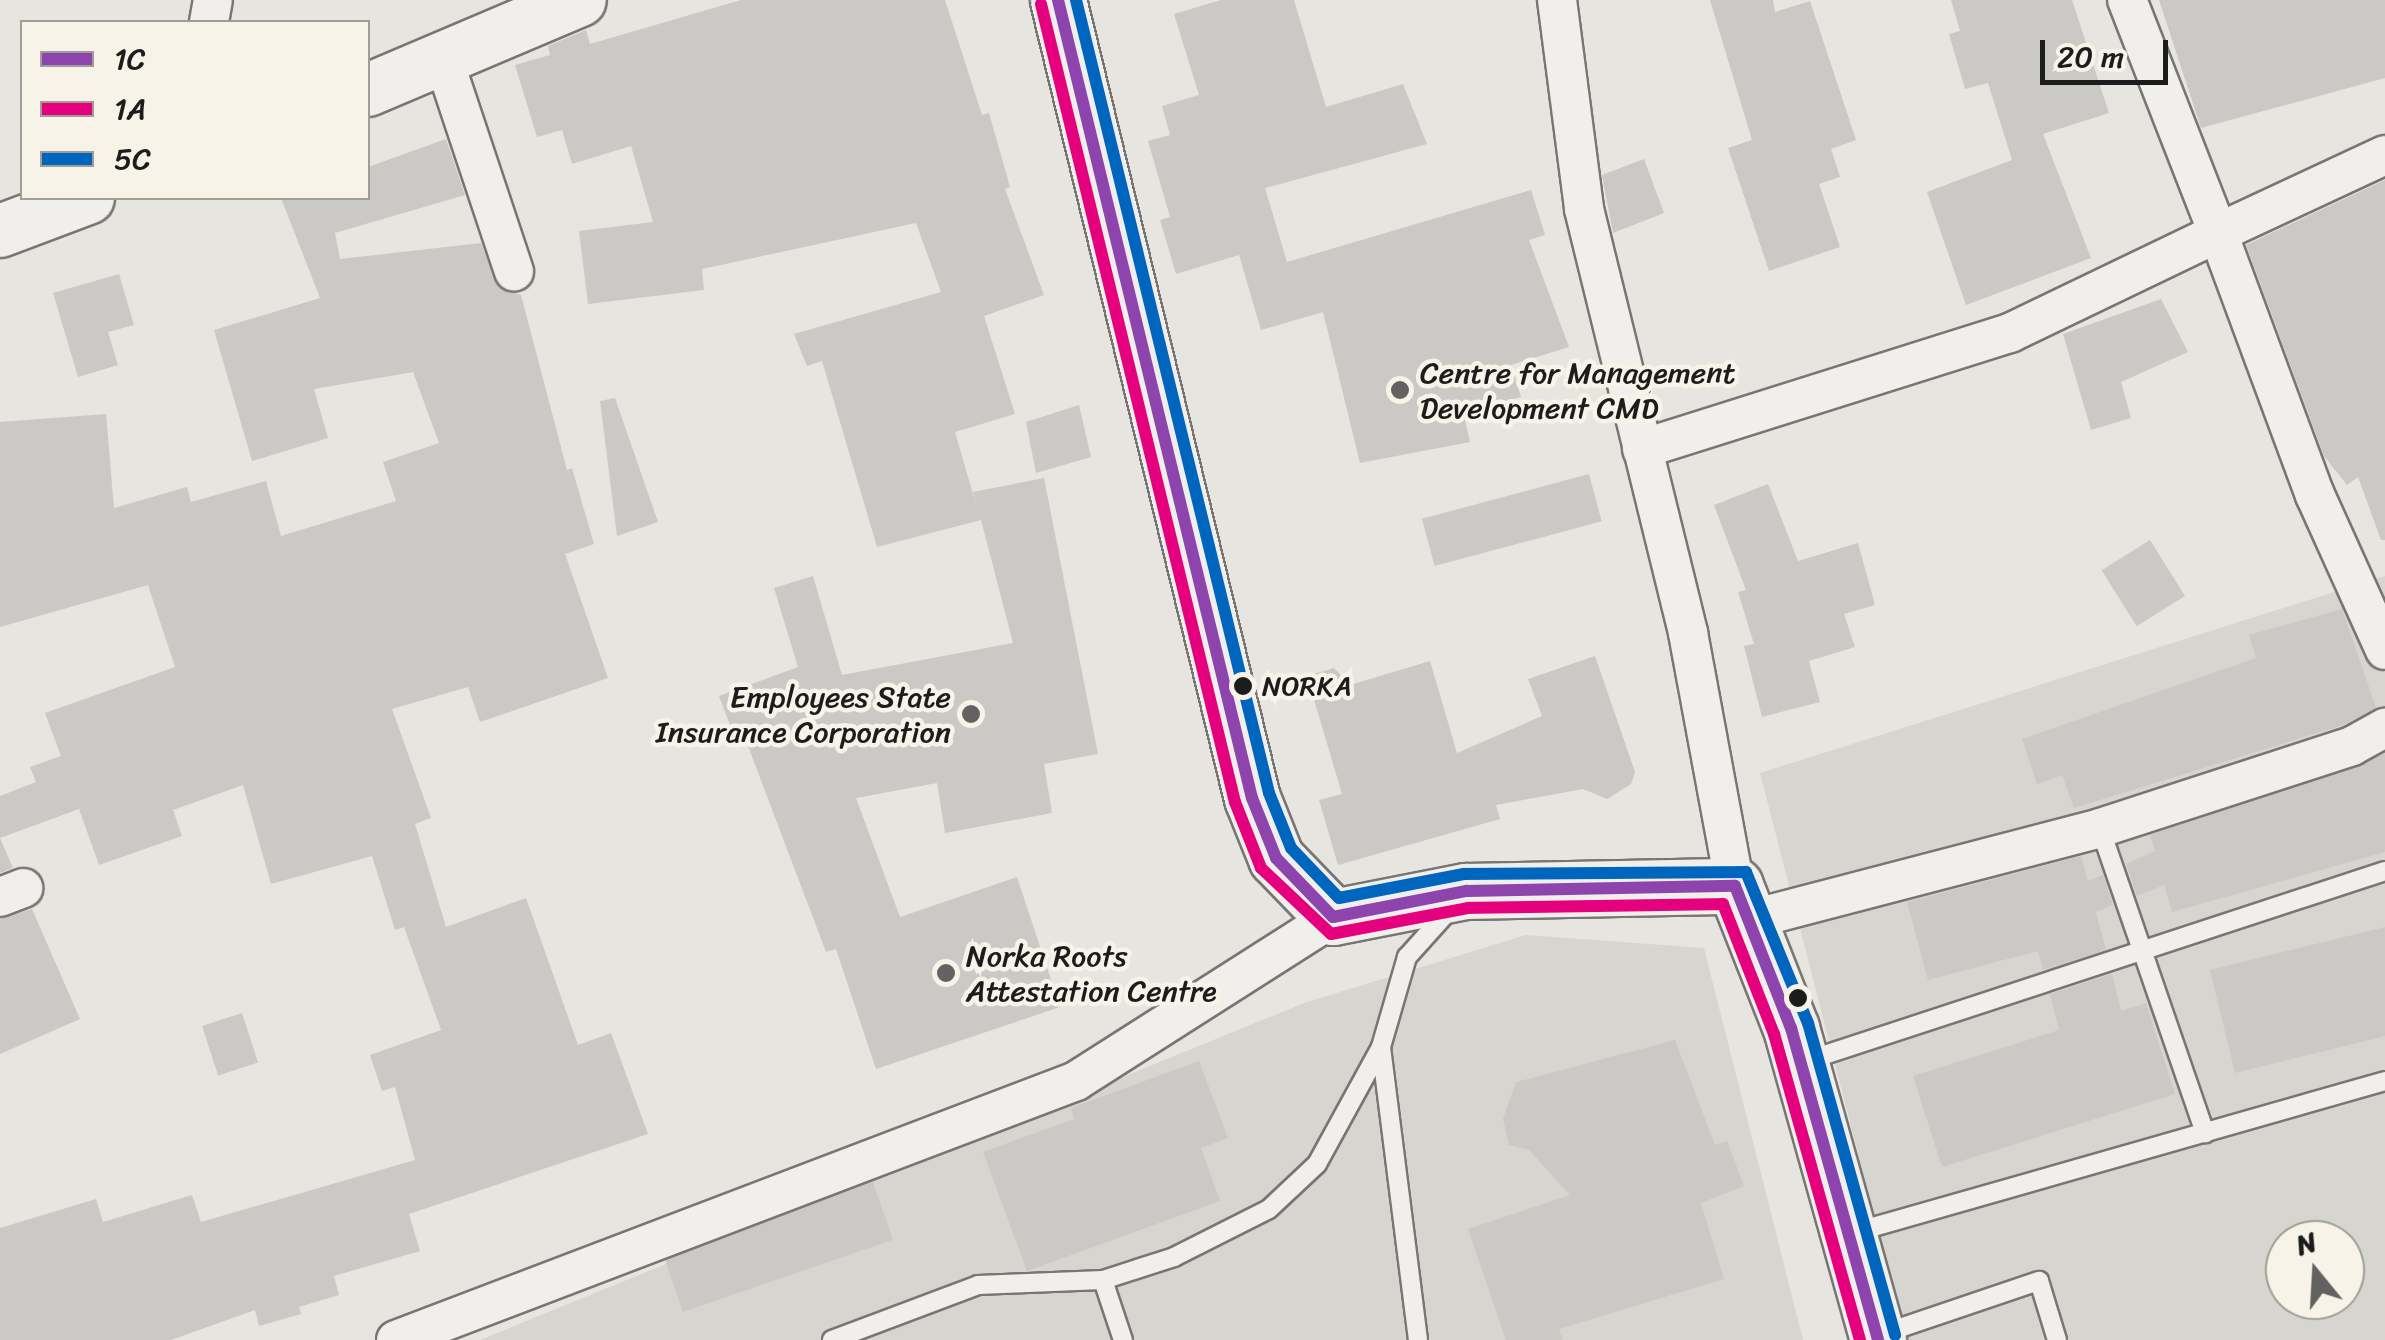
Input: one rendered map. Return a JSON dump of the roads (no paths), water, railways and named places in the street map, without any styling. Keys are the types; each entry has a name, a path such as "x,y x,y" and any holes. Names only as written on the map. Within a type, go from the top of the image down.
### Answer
{"main road":[{"path":"1058,0 1252,798 1276,858 1333,918 1466,892 1742,903 1801,1062 1877,1338"}],"street":[{"path":"370,89 580,0"},
{"path":"1557,0 1584,209 1688,633 1742,903 2100,828 2352,746 2385,728"},
{"path":"2127,0 2315,495 2385,650"},
{"path":"443,58 514,271"},
{"path":"1642,449 2010,333 2385,155"},
{"path":"0,231 83,200"},
{"path":"396,1340 1076,1081 1333,918"}],"lane":[{"path":"2100,828 2205,1132"},
{"path":"1801,1062 2385,871"},
{"path":"832,1340 978,1286 1103,1280 1174,1257 1269,1209 1317,1164 1381,1047 1407,957 1466,892"},
{"path":"1381,1047 1418,1340"},
{"path":"1849,1234 2385,1081"},
{"path":"1103,1280 1123,1340"},
{"path":"1877,1338 2039,1281 2057,1340"}],"place":[{"name":"Centre for Management Development CMD","path":"1400,390"},
{"name":"NORKA","path":"1243,686"},
{"name":"Employees State Insurance Corporation","path":"971,714"},
{"name":"Norka Roots Attestation Centre","path":"946,973"}]}
